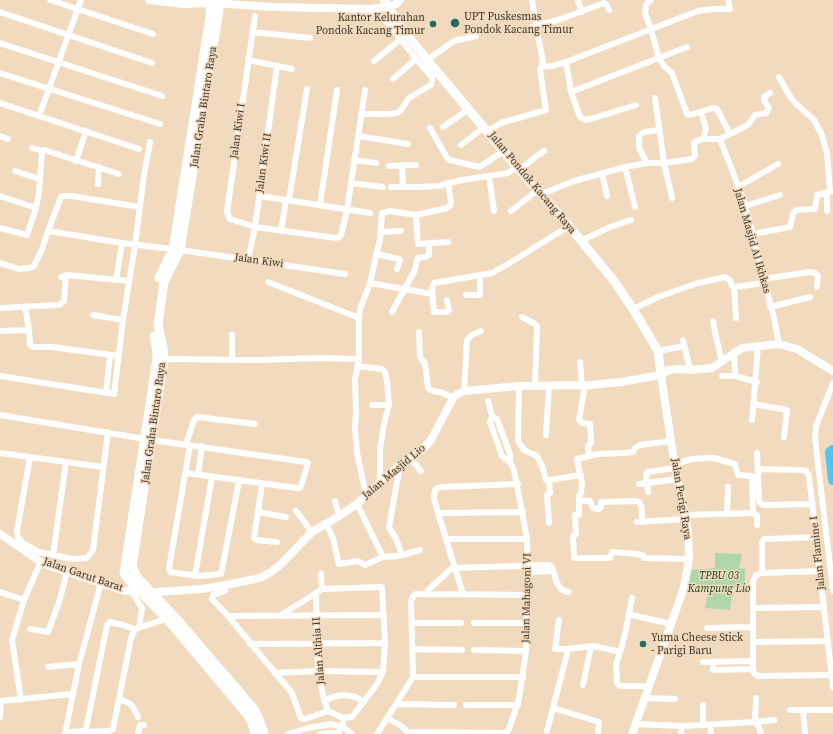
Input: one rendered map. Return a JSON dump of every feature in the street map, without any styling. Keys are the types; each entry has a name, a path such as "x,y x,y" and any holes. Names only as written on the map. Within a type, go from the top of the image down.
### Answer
{"main road":[{"name":"Jalan Graha Bintaro Raya","path":"213,2 220,10 190,165 176,249 166,275 162,296 158,325 164,359 124,573 142,593 170,618 254,710 264,734"},
{"name":"Jalan Pondok Kacang Raya","path":"386,3 401,27 427,60 519,169 570,226 614,282 633,309 658,351 661,375"},
{"name":"Jalan Graha Bintaro Raya","path":"149,439 157,358 152,325 158,282 161,272 176,249"},
{"name":"Jalan Graha Bintaro Raya","path":"170,618 246,713 252,723 255,734"}],"street":[{"path":"50,0 153,34"},
{"path":"39,116 81,0"},
{"path":"149,0 184,4 213,2 274,7 370,9 386,3 396,4 400,0"},
{"path":"460,145 486,129 546,110 540,67 543,62 534,26 532,0"},
{"path":"578,0 582,12"},
{"path":"651,0 646,4 645,13 652,30 659,58 664,66 672,73 687,114 690,115 713,108 717,109 730,134"},
{"path":"540,67 552,66 566,62 698,11 730,9 728,0"},
{"path":"534,26 582,12 604,3 609,10"},
{"path":"361,114 397,113 409,98 431,85 432,77 389,24 370,9"},
{"path":"0,12 152,63"},
{"name":"Jalan Kiwi I","path":"255,16 227,212 230,219 255,227 336,238 340,237 341,235 347,210"},
{"path":"253,32 310,38"},
{"path":"427,60 454,41 476,36"},
{"path":"374,62 401,39"},
{"path":"0,43 162,96"},
{"path":"571,92 687,47"},
{"path":"393,79 416,59"},
{"path":"248,60 292,69"},
{"path":"566,62 571,92 580,117 585,120 636,105"},
{"name":"Jalan Kiwi II","path":"248,260 260,196 277,66"},
{"path":"0,73 49,90 160,124"},
{"path":"779,76 789,95 796,104 814,120 822,135 827,154 830,192 827,211"},
{"path":"281,231 307,89"},
{"path":"320,205 337,90"},
{"path":"347,210 365,90"},
{"path":"511,211 540,192 574,181 625,167 646,163 664,163 692,159 695,156 694,143 703,139 720,139 748,125 753,116 766,113 768,108 764,97 770,92"},
{"path":"655,98 664,163 672,198"},
{"path":"0,103 139,149"},
{"path":"443,127 469,109"},
{"path":"701,112 706,129 703,139"},
{"path":"430,128 449,160 479,167 504,151"},
{"path":"646,163 639,148 639,136 644,132 660,130"},
{"path":"76,161 86,132"},
{"path":"0,136 8,139"},
{"path":"358,136 408,144"},
{"name":"Jalan Masjid Al Ikhkas","path":"720,139 745,206 754,236 779,344"},
{"path":"0,376 112,395 114,393 123,320 150,142"},
{"path":"32,148 42,151 44,150 119,174"},
{"path":"0,228 28,235 39,192 42,151"},
{"path":"391,187 439,186 448,183 508,173 519,169 544,151"},
{"path":"354,160 376,163"},
{"path":"738,187 778,164"},
{"path":"402,165 403,187"},
{"path":"389,166 416,165"},
{"path":"625,167 635,207"},
{"path":"98,184 99,168"},
{"path":"15,171 39,179"},
{"path":"602,173 607,196"},
{"path":"489,176 494,211"},
{"path":"351,183 383,187"},
{"path":"366,495 357,454 355,379 359,359 360,309 370,283 380,232 381,214 383,212 394,211 416,215 447,208 450,206 451,202 448,183"},
{"path":"754,236 758,233 790,226 793,214 796,210 815,208 816,198 818,195 830,192"},
{"path":"745,206 780,195"},
{"path":"0,196 36,208"},
{"path":"0,263 19,269 34,266 42,249 61,197 63,196 140,207"},
{"path":"260,196 370,213"},
{"path":"416,215 418,242 420,244 448,242"},
{"path":"581,241 610,227 631,220"},
{"path":"447,300 449,310 447,312 434,312 432,288 434,283 492,273 570,226"},
{"name":"Jalan Kiwi","path":"48,231 135,245 176,249 345,274"},
{"path":"380,232 401,231"},
{"path":"116,280 122,243"},
{"path":"392,312 415,270 418,258 429,255 429,243"},
{"path":"376,254 400,260 398,269"},
{"path":"734,287 809,272 818,276 817,287"},
{"path":"466,295 480,295 480,275"},
{"path":"0,308 59,305 64,301 63,276 130,281"},
{"path":"633,309 679,289 698,283 727,278 734,287 736,318"},
{"path":"268,282 359,318"},
{"path":"370,283 432,294"},
{"path":"770,307 810,298"},
{"path":"25,306 30,345 32,347 52,347 119,356"},
{"path":"92,315 123,320"},
{"path":"522,317 537,326 535,385"},
{"path":"713,321 722,362"},
{"path":"0,331 28,330"},
{"path":"464,391 467,340 472,334 481,331"},
{"path":"420,332 420,357 425,364 428,388 453,398"},
{"path":"232,334 232,360"},
{"path":"658,351 684,343 690,370"},
{"path":"735,376 734,352 742,348 779,344 797,349 833,371"},
{"path":"752,420 758,346"},
{"name":"Jalan Masjid Lio","path":"142,593 202,589 260,578 271,572 280,565 312,532 356,504 400,465 423,449 431,440 453,398 464,391 535,385 584,385 621,382 661,375 669,370 712,368 734,352"},
{"path":"106,393 110,355"},
{"path":"164,359 359,359"},
{"path":"580,362 584,385 579,420 590,424 591,444 588,446 589,456"},
{"path":"357,366 382,370 385,372 389,406 384,424 380,449 380,482"},
{"name":"Jalan Perigi Raya","path":"632,734 686,582 688,559 688,531 675,466 661,375"},
{"path":"722,376 735,376 756,382"},
{"path":"833,383 816,426 815,439 833,592"},
{"path":"546,436 549,385"},
{"path":"519,386 518,441 524,450 537,456 546,480 581,475"},
{"name":"Jalan Mahagoni VI","path":"488,401 492,416 497,419 510,454 510,462 518,484 527,539 528,565 528,623 523,677 518,705 506,733 493,733"},
{"path":"753,404 787,410 784,436"},
{"path":"372,405 389,406"},
{"path":"0,415 308,463 300,488 186,473"},
{"path":"239,481 223,572 219,575 195,575 170,572 169,568 186,473 188,444 194,420 196,417 254,424"},
{"path":"30,457 17,534 18,537 23,543 39,552 83,559 87,558 93,550 108,432"},
{"path":"671,441 640,445 635,448 633,452 598,454 577,459 581,475 581,494 579,495 579,515 575,516 576,534 573,536 574,558 610,558 612,552 637,554 644,556 644,558 688,559"},
{"path":"198,475 202,446"},
{"path":"0,452 103,467"},
{"path":"757,453 760,503 764,505 813,504"},
{"path":"410,458 421,471"},
{"path":"648,492 647,472 675,466 692,459 708,458 735,464 738,476 752,476 754,513 757,515 757,524"},
{"path":"53,555 66,462"},
{"path":"400,465 389,528 396,539 402,555"},
{"name":"Jalan Flamine I","path":"757,469 802,470 806,471 809,476 833,688"},
{"path":"195,575 212,477"},
{"path":"639,484 678,479"},
{"path":"549,480 550,494 547,495 549,523"},
{"path":"262,484 254,538 256,540 277,542"},
{"path":"463,594 438,513 434,498 435,490 437,488 518,484"},
{"path":"727,514 728,487"},
{"path":"579,500 590,501 592,508 599,509 601,507 601,502 639,502 642,508 640,522 685,517 754,513"},
{"path":"335,501 339,516"},
{"path":"356,504 382,557"},
{"path":"296,511 312,532"},
{"path":"258,512 286,517"},
{"path":"438,513 523,512"},
{"path":"326,523 333,538 340,565 358,561 365,565 382,557 402,555 420,550"},
{"name":"Jalan Garut Barat","path":"0,534 44,564 122,590 142,593"},
{"path":"762,573 762,543 764,539 816,537"},
{"path":"446,539 527,539"},
{"path":"20,700 12,640 24,600 41,561"},
{"path":"424,594 454,567 549,564 552,567 557,584 564,591 569,592"},
{"path":"528,572 553,571"},
{"path":"820,571 762,573 756,575 753,581 752,661 754,672 758,676 831,675"},
{"path":"30,629 48,632 59,602 67,572"},
{"path":"321,574 322,589"},
{"path":"101,583 72,694 67,733 111,730 119,699 131,638 137,629 142,608 142,593"},
{"path":"225,591 213,595 212,599 228,616 294,697 302,719 328,710 345,718 355,715 377,684 383,672 385,643 382,588 380,586 322,589 281,616"},
{"path":"0,592 24,600"},
{"name":"Jalan Althia II","path":"316,593 318,671 324,701 328,710"},
{"path":"377,734 413,677 411,599 416,594 528,595"},
{"path":"632,598 625,634 616,664 618,685 650,686"},
{"path":"753,608 824,607"},
{"path":"628,614 671,624"},
{"path":"228,616 384,615"},
{"path":"86,731 107,625 110,622 137,629 170,618"},
{"path":"559,620 555,648 567,649 591,646 620,652"},
{"path":"412,623 462,623"},
{"path":"474,623 528,623"},
{"path":"708,628 753,627"},
{"path":"753,642 828,641"},
{"path":"250,644 385,643"},
{"path":"583,685 591,646"},
{"path":"412,649 462,650"},
{"path":"546,731 567,654 567,649"},
{"path":"474,650 526,651"},
{"path":"703,662 752,661"},
{"path":"713,662 713,670 754,672"},
{"path":"48,667 79,664"},
{"path":"275,673 318,671 383,672"},
{"path":"282,682 285,672"},
{"path":"413,677 523,677"},
{"path":"0,718 0,701 72,694"},
{"path":"324,701 343,695 353,696 364,702"},
{"path":"645,698 675,699"},
{"path":"756,698 755,722 759,727 761,734"},
{"path":"119,699 129,703 133,707 138,717"},
{"path":"396,704 454,705"},
{"path":"466,705 518,705"},
{"path":"703,705 707,725 711,734"},
{"path":"553,708 599,722 598,734"},
{"path":"790,710 833,710"},
{"path":"803,710 805,734"},
{"path":"320,734 337,734 345,718"},
{"path":"387,718 408,733 493,733"},
{"path":"636,724 682,726 774,720"},
{"path":"288,734 331,724 340,726 352,734"},
{"path":"138,734 140,725 144,725"},
{"path":"681,734 682,726"}],"green space":[{"name":"TPBU 03 Kampung Lio","path":"715,553 742,554 739,568 745,569 745,586 733,589 730,610 705,608 708,593 687,587 691,570 715,568"}],"waterway":[{"path":"833,450 830,452 833,480"}],"place":[{"name":"UPT Puskesmas Pondok Kacang Timur","path":"455,23"},
{"name":"Kantor Kelurahan Pondok Kacang Timur","path":"433,24"},
{"name":"Yuma Cheese Stick - Parigi Baru","path":"643,644"}]}
